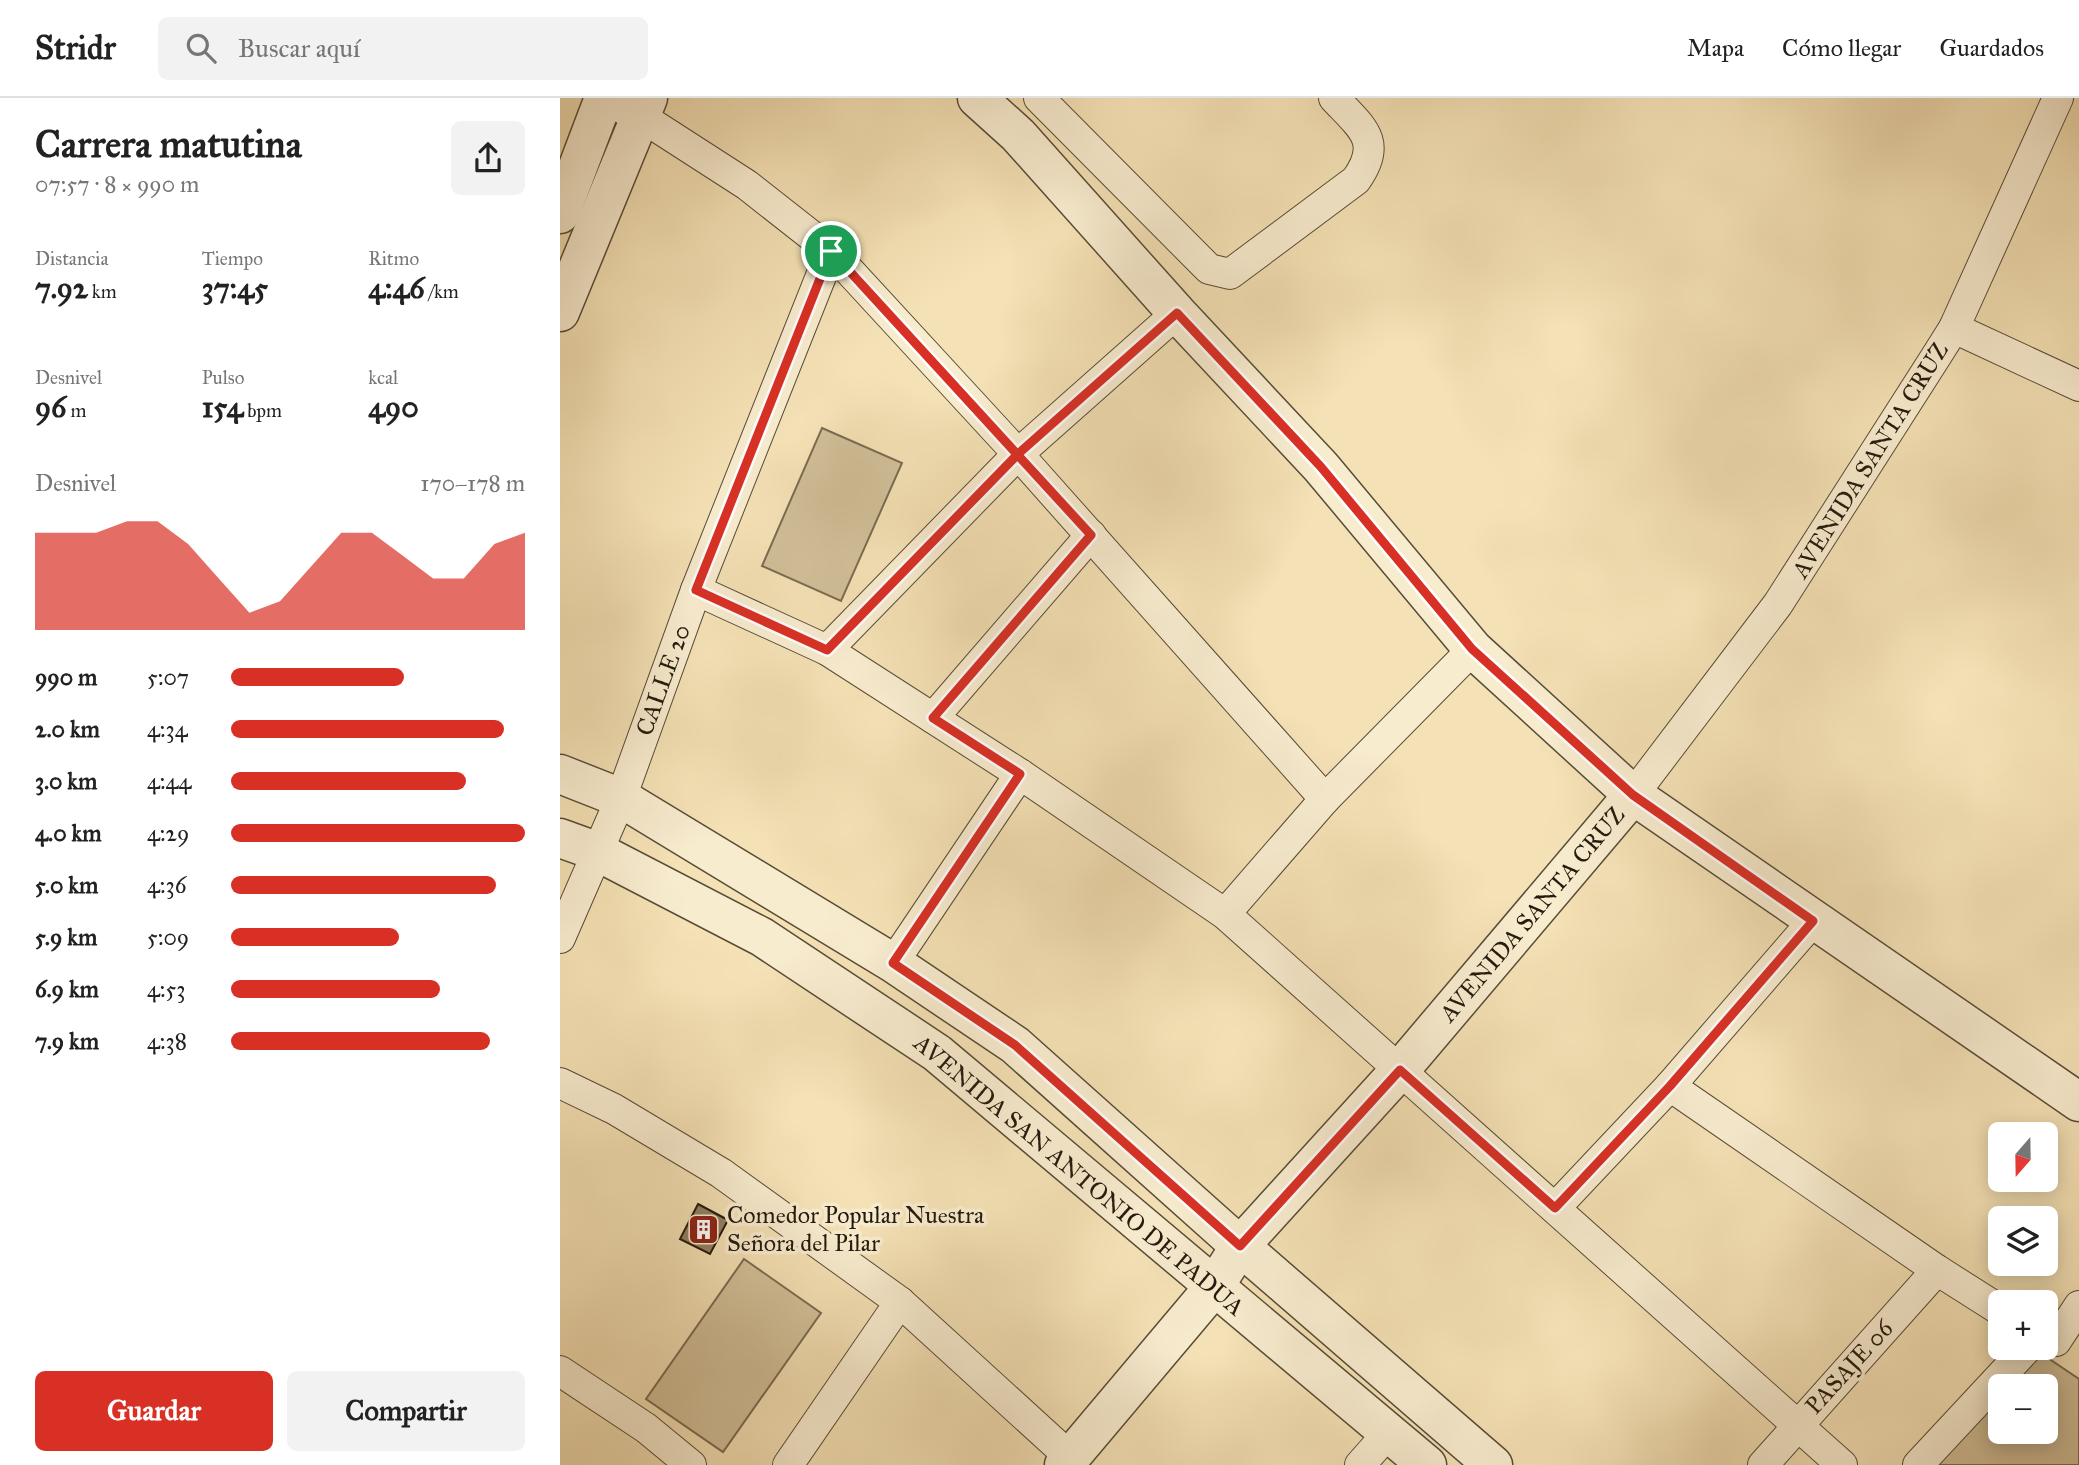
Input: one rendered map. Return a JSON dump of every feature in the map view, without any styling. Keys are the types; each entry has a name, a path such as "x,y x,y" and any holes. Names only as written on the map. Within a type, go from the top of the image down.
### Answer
{"street":[{"path":"977,98 1018,135 1177,313 1321,467 1472,649 1633,795 2079,1102"},
{"path":"1039,98 1209,269 1230,274 1356,180 1366,165 1371,147 1366,132 1335,98"},
{"name":"AVENIDA SANTA CRUZ","path":"1067,1461 1214,1287 1240,1246 1400,1070 1633,795 1778,604 1954,328 2057,98"},
{"path":"560,214 603,99 644,107 747,185 831,251 1018,454 1325,799"},
{"path":"560,312 644,107"},
{"name":"CALLE 20","path":"560,938 621,798 696,590 831,251"},
{"path":"827,650 1018,454 1177,313"},
{"path":"1954,328 2079,386"},
{"path":"933,718 1091,535"},
{"path":"696,590 827,650 1020,774 1225,914 1842,1465"},
{"path":"1225,914 1325,799 1472,649"},
{"name":"AVENIDA SAN ANTONIO DE PADUA","path":"560,774 621,798 893,963 1015,1045 1240,1246 1493,1465"},
{"path":"893,963 1020,774"},
{"name":"AVENIDA SAN ANTONIO DE PADUA","path":"560,838 596,851 762,937 937,1053 1214,1287 1390,1431 1427,1465"},
{"path":"1555,1208 1670,1086 1813,921"},
{"path":"560,1083 614,1109 721,1173 900,1301 1067,1461"},
{"path":"1670,1086 1988,1302"},
{"name":"PASAJE 06","path":"1763,1465 1937,1270"},
{"path":"788,1465 900,1301"},
{"path":"2060,1345 2079,1306"},
{"path":"1918,1465 2016,1360"},
{"path":"560,1371 646,1428 691,1465"},
{"path":"1360,1465 1390,1431"}],"shaded area":[{"path":"822,428 902,463 841,601 762,566"},
{"path":"744,1259 821,1313 723,1452 646,1399"},
{"path":"2022,1360 2051,1360 2079,1379 2079,1465 1928,1465 1988,1398 1988,1444 2058,1444 2058,1374 2010,1374"}],"building":[{"name":"Comedor Popular Nuestra Señora del Pilar","path":"698,1204 728,1220 710,1254 680,1239"}],"place":[{"name":"Comedor Popular Nuestra Señora del Pilar","path":"704,1229"}],"route":[{"path":"831,251 696,590 827,650 1018,454 1177,313 1321,467 1472,649 1633,795 1813,921 1670,1086 1555,1208 1400,1070 1240,1246 1015,1045 893,963 1020,774 933,718 1091,535 1018,454 831,251"}]}
